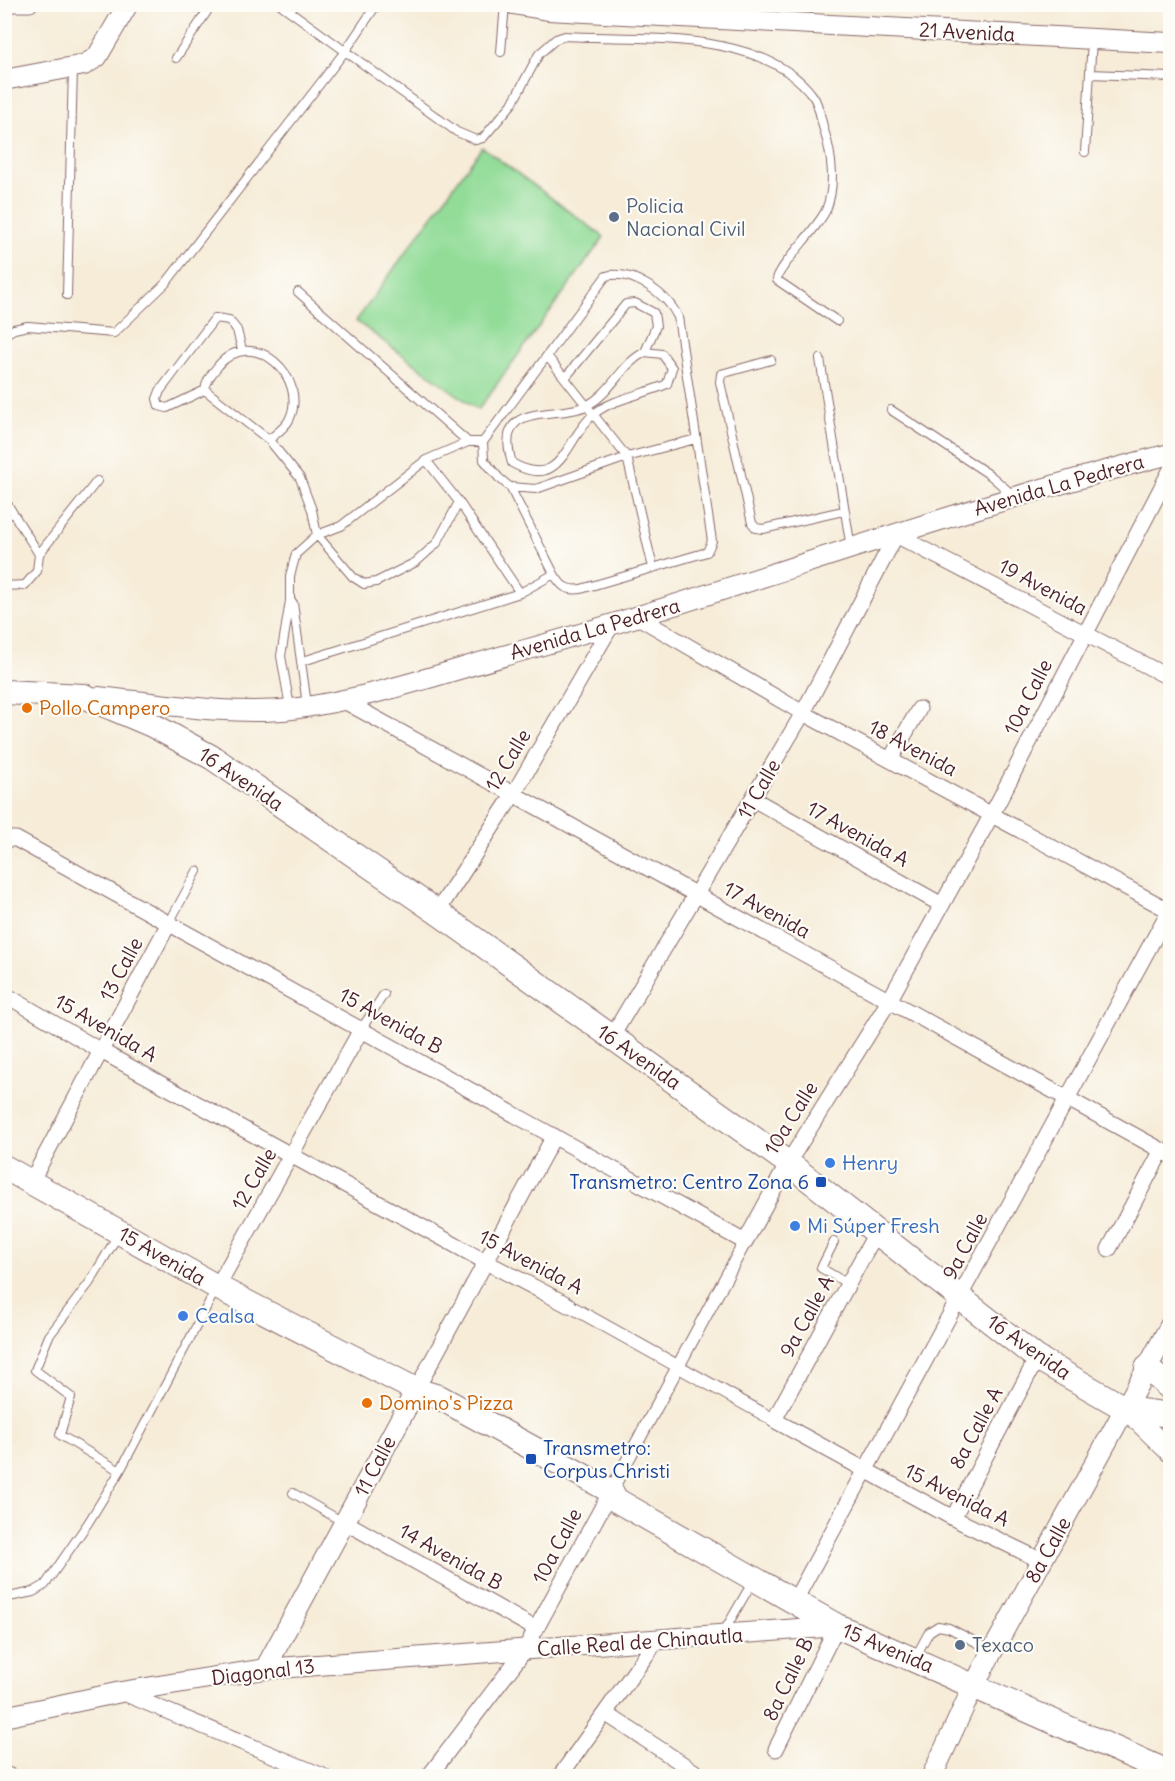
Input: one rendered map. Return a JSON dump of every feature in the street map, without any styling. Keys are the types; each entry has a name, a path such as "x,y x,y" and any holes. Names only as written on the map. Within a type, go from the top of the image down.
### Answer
{"main road":[{"name":"Avenida La Pedrera","path":"4,692 84,696"},
{"name":"16 Avenida","path":"84,696 152,725 213,758 436,912 788,1163 1037,1358 1126,1409"},
{"name":"15 Avenida","path":"4,1167 217,1287 417,1391 439,1397 837,1626 1170,1773"},
{"path":"1147,1368 1170,1388"},
{"path":"1126,1409 1170,1415"}],"street":[{"path":"4,80 72,69 97,57 128,4"},
{"name":"21 Avenida","path":"513,4 548,10 754,13 1170,43"},
{"name":"Avenida La Pedrera","path":"84,696 224,710 299,708 344,701 611,626 1016,497 1170,454"},
{"name":"10a Calle","path":"429,1776 524,1651 611,1497 788,1163 889,1001 992,814 1170,471"},
{"name":"19 Avenida","path":"896,535 1170,678"},
{"name":"11 Calle","path":"611,1038 697,896 803,713 896,535"},
{"name":"18 Avenida","path":"638,617 803,713 1170,910"},
{"name":"12 Calle","path":"436,912 513,795 611,626"},
{"name":"17 Avenida","path":"344,701 1166,1152"},
{"path":"890,760 920,708"},
{"name":"17 Avenida A","path":"753,799 942,905"},
{"name":"15 Avenida B","path":"10,839 362,1028 745,1242"},
{"name":"9a Calle","path":"794,1602 961,1299 1170,910"},
{"name":"13 Calle","path":"31,1182 169,923"},
{"name":"15 Avenida A","path":"4,993 101,1051 568,1305 866,1471 953,1518 1042,1561"},
{"name":"12 Calle","path":"217,1287 362,1028"},
{"name":"11 Calle","path":"265,1670 554,1136"},
{"path":"1109,1249 1166,1152"},
{"name":"9a Calle A","path":"774,1420 877,1231"},
{"name":"8a Calle","path":"932,1776 974,1685 1170,1326"},
{"name":"8a Calle A","path":"953,1518 1037,1358"},
{"name":"16 Avenida","path":"1126,1409 1170,1452"},
{"name":"14 Avenida B","path":"345,1522 536,1629"},
{"name":"Calle Real de Chinautla","path":"756,1633 783,1619 794,1602"},
{"name":"Calle Real de Chinautla","path":"524,1651 837,1626"},
{"name":"8a Calle B","path":"776,1749 837,1626"},
{"path":"560,1776 657,1640"},
{"name":"Diagonal 13","path":"4,1717 121,1692 265,1670 524,1651"},
{"path":"121,1692 323,1776"},
{"path":"605,1713 696,1775"},
{"path":"4,1774 10,1776"}],"lane":[{"path":"176,58 212,4"},
{"path":"280,4 457,132 476,140 483,138 512,104 539,54 556,39 565,36 722,45 754,53 781,67 814,97 827,138 833,180 826,210 801,246 779,269 777,280 837,321"},
{"path":"4,335 14,329 28,326 114,333 166,284 346,50 377,4"},
{"path":"501,52 505,4"},
{"path":"1085,152 1092,39"},
{"path":"67,295 72,69"},
{"path":"1090,74 1170,77"},
{"path":"616,273 648,286 673,306 678,317 712,541 707,552 569,591 561,585 510,487 484,460 483,442 548,357 606,276 616,273"},
{"path":"298,292 468,442"},
{"path":"565,378 626,304 634,303 654,313 656,326 645,351 632,358 607,391 586,406 522,418 511,430 507,447 512,463 525,470 545,471 559,461 594,414 617,402 645,395 667,384 672,368 662,354 645,351"},
{"path":"242,350 237,330 233,325 223,317 215,318 160,391 157,399 159,406 167,408 205,390 212,373 227,355 242,350 268,355 286,374 295,400 288,422 269,440"},
{"path":"548,357 627,457 653,568"},
{"path":"820,359 851,549"},
{"path":"771,360 721,374 720,382 752,523 756,528 763,529 843,511"},
{"path":"205,390 269,440 300,478 312,510 317,535 353,577 364,584 376,582 416,562 437,543 459,502"},
{"path":"891,410 990,474 1016,497"},
{"path":"510,487 536,489 627,457 696,439"},
{"path":"299,708 281,656 290,601 290,576 296,554 317,535 341,526 426,460 468,442 483,442"},
{"path":"426,460 459,502 520,593"},
{"path":"4,586 25,585 37,571 39,554 97,481"},
{"path":"4,499 39,554"},
{"path":"303,661 520,593 555,574"},
{"path":"290,601 293,603 303,661 299,708"},
{"name":"13 Calle","path":"169,923 197,871"},
{"path":"362,1028 384,994"},
{"path":"119,1232 90,1282 49,1336 35,1370 72,1396 60,1435 120,1471"},
{"path":"834,1242 821,1268 848,1284"},
{"path":"4,1598 33,1592 45,1584 88,1523 120,1471 217,1287"},
{"path":"292,1492 345,1522"},
{"path":"722,1635 754,1580"},
{"path":"914,1660 929,1632 938,1626 949,1628 993,1651"}],"green space":[{"path":"482,147 604,237 478,410 356,321"}],"place":[{"name":"Policia Nacional Civil","path":"614,217"},
{"name":"Pollo Campero","path":"27,708"},
{"name":"Henry","path":"830,1163"},
{"name":"Transmetro: Centro Zona 6","path":"821,1182"},
{"name":"Mi Súper Fresh","path":"795,1226"},
{"name":"Cealsa","path":"183,1316"},
{"name":"Domino's Pizza","path":"367,1403"},
{"name":"Transmetro: Corpus Christi","path":"531,1459"},
{"name":"Texaco","path":"960,1645"}]}
